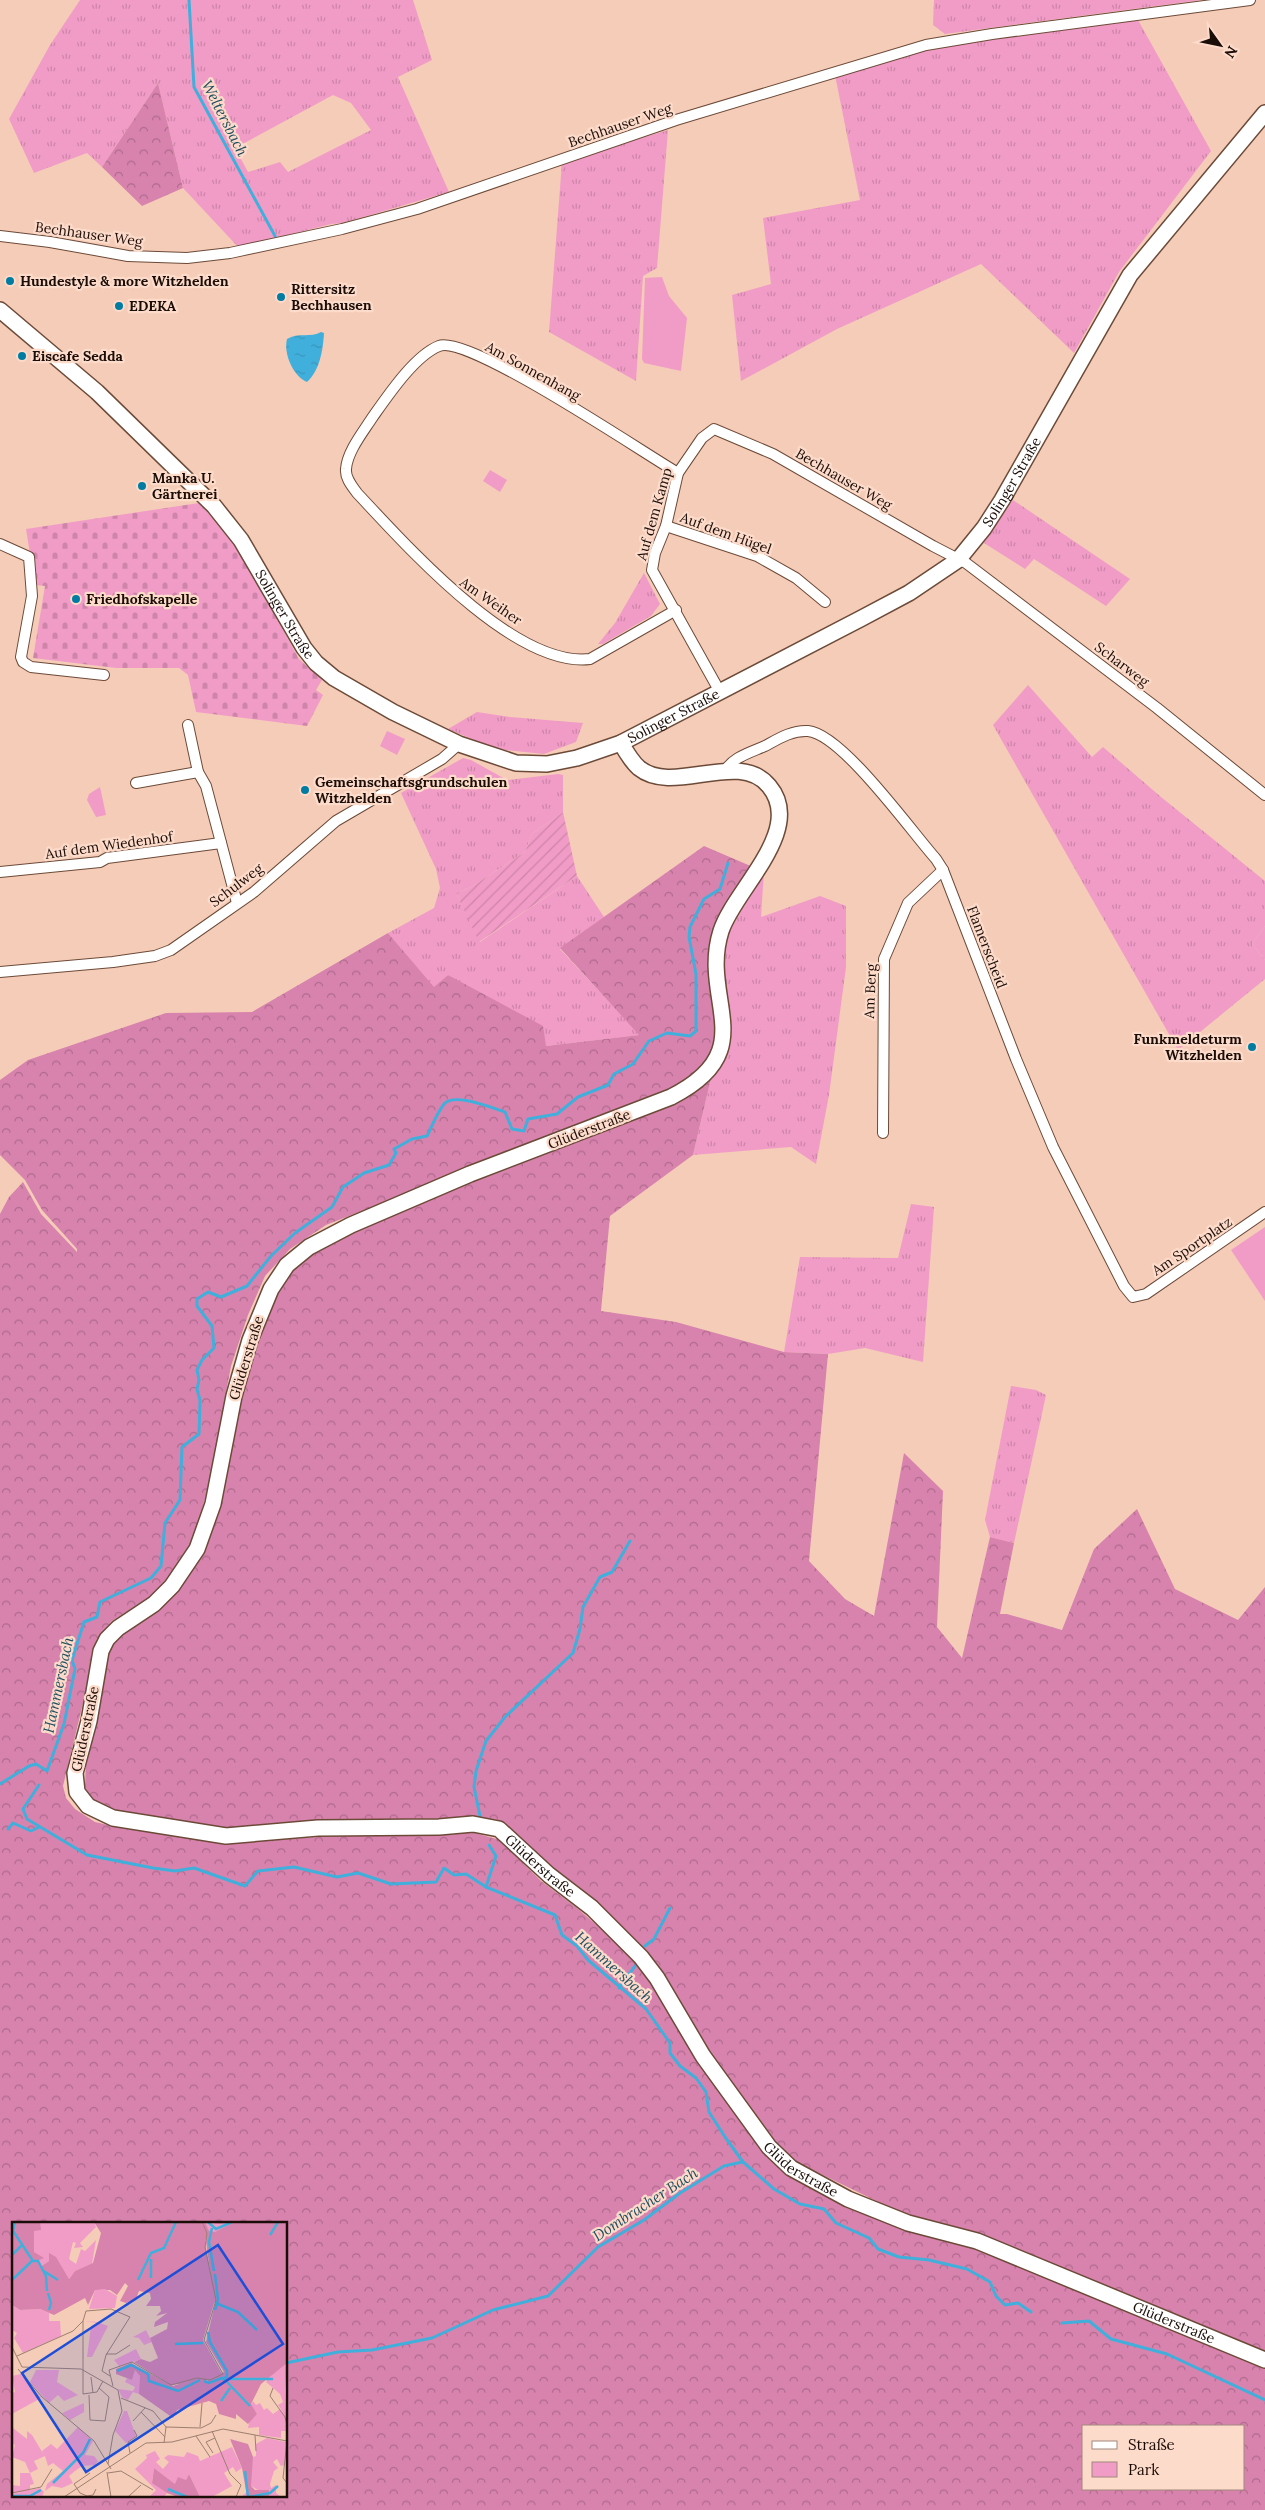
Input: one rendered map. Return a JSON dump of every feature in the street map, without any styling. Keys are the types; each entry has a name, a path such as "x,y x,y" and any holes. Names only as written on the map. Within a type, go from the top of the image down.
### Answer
{"main road":[{"name":"Solinger Straße","path":"0,310 97,392 214,506 241,540 300,642 316,663 334,678 369,700 459,744 516,763 539,764 577,758 621,743 909,593 958,560 984,528 1002,500 1130,275 1265,113"},
{"name":"Glüderstraße","path":"621,743 639,768 648,774 666,777 724,772 749,773 763,780 774,793 777,801 778,823 767,853 727,916 719,937 717,968 724,1032 721,1049 712,1064 697,1081 672,1097 470,1174 350,1225 309,1247 287,1265 271,1289 250,1340 234,1396 213,1504 197,1549 172,1586 154,1604 118,1628 107,1639 101,1651 89,1720 75,1773 77,1792 88,1806 113,1818 219,1835 248,1835 318,1828 439,1827 473,1824 499,1829 549,1875 586,1903 641,1957 657,1978 709,2064 769,2148 791,2168 848,2199 925,2229 977,2241 1265,2360"}],"street":[{"name":"Bechhauser Weg","path":"0,236 50,242 128,256 187,258 230,253 342,229 416,209 676,120 926,45 992,34 1250,0"},
{"name":"Am Sonnenhang","path":"352,452 385,400 410,370 426,354 438,346 448,344 501,366 678,473"},
{"name":"Bechhauser Weg","path":"714,428 773,454 958,560"},
{"name":"Auf dem Kamp","path":"714,428 702,438 678,473 666,526 655,553 652,570 720,692"},
{"name":"Am Weiher","path":"352,452 346,469 349,481 388,526 450,589 488,618 534,646 563,658 590,659 676,610"},
{"name":"Auf dem Hügel","path":"666,526 757,556 796,578 825,602"},
{"path":"0,544 29,557 32,596 21,656 23,662 31,667 104,675"},
{"name":"Scharweg","path":"958,560 966,563 1134,691 1265,795"},
{"path":"188,725 198,772 206,786 238,902"},
{"name":"Flamerscheid","path":"724,772 730,762 788,734 799,731 818,734 852,761 901,816 943,870 1016,1059 1053,1147 1124,1286 1133,1297"},
{"name":"Schulweg","path":"0,972 154,956 171,950 254,892 336,821 442,759 459,744"},
{"path":"136,783 198,772"},
{"name":"Auf dem Wiedenhof","path":"0,872 100,862 107,858 221,843"},
{"name":"Am Berg","path":"883,1132 884,959 908,903 943,870"},
{"name":"Am Sportplatz","path":"1133,1297 1146,1294 1265,1212"}],"green space":[{"path":"80,0 413,0 432,60 398,77 449,192 343,223 331,224 239,248 183,188 158,83 102,167 87,153 34,173 9,119 50,45","holes":["333,95 351,103 371,130 288,172 280,162 248,172 235,148"]},
{"path":"934,0 1202,0 945,34 933,25"},
{"path":"1138,20 1211,151 1119,272 1074,353 981,264 837,329 741,381 732,295 771,284 763,218 860,200 835,75 935,47"},
{"path":"158,83 183,188 142,206 102,167"},
{"path":"668,130 657,268 643,276 636,381 549,332 562,162"},
{"path":"662,277 669,296 687,318 681,371 644,363 642,359 645,278"},
{"path":"490,470 507,480 500,492 483,481"},
{"path":"1013,500 1130,579 1106,606 1034,559 1025,569 984,543"},
{"path":"199,503 222,528 246,563 299,659 322,680 316,690 323,695 307,726 196,712 188,675 179,668 116,668 33,658 45,586 35,585 26,529"},
{"path":"644,573 660,604 651,616 603,644 598,644 615,623"},
{"path":"1028,685 1092,757 1103,747 1161,797 1265,881 1265,926 1252,944 1265,960 1265,979 1178,1050 993,725"},
{"path":"477,712 510,717 583,723 576,742 544,754 496,749 448,729"},
{"path":"387,731 405,739 397,755 380,746"},
{"path":"463,758 471,760 507,780 563,775 563,812 532,834 525,852 471,887 456,893 480,942 577,876 604,917 560,949 640,1035 546,1046 448,975 434,988 388,933 434,908 440,888 436,869 401,793"},
{"path":"100,787 106,815 96,817 87,800 89,794"},
{"path":"563,812 577,876 479,942 456,893 471,887 525,852 532,834"},
{"path":"704,846 753,867 722,915 714,1050 694,1075 671,1090 326,1225 290,1249 265,1276 248,1315 231,1366 209,1483 198,1525 185,1555 162,1586 147,1599 112,1621 97,1639 92,1651 86,1691 63,1786 66,1798 75,1809 95,1822 126,1829 207,1840 243,1842 367,1834 449,1835 471,1832 500,1840 541,1881 577,1908 624,1949 647,1976 692,2052 773,2162 792,2177 884,2220 922,2235 965,2245 1265,2367 1265,2510 0,2510 0,1214 9,1197 23,1182 41,1214 77,1252 77,1249 42,1210 25,1180 0,1155 0,1080 28,1060 166,1013 252,1012 388,933 434,987 448,975 543,1026 546,1046 639,1035 560,948"},
{"path":"764,871 761,917 820,896 846,906 846,967 829,1095 816,1164 791,1147 693,1155 712,1074 725,991 724,941"},
{"path":"1265,926 1265,960 1252,944"},
{"path":"712,1074 693,1155 610,1216 601,1311 676,1322 784,1352 828,1354 809,1561 845,1599 874,1616 904,1453 943,1491 937,1627 962,1658 990,1537 1014,1543 1000,1614 1007,1614 1062,1630 1094,1549 1137,1509 1175,1589 1238,1620 1265,1587 1265,2352 976,2232 899,2212 792,2160 778,2148 706,2048 656,1964 637,1943 552,1870 505,1824 495,1819 338,1820 247,1830 217,1829 116,1813 89,1799 85,1787 86,1758 108,1650 124,1630 154,1614 172,1596 191,1572 206,1548 219,1507 235,1417 258,1334 287,1275 306,1256 340,1236"},
{"path":"911,1204 934,1207 923,1362 865,1348 828,1354 784,1352 800,1257 898,1258"},
{"path":"1265,1227 1265,1301 1231,1250"},
{"path":"1011,1386 1036,1390 1046,1395 1014,1543 990,1537 985,1520"}],"water":[{"path":"324,333 320,359 315,372 307,382 294,370 288,358 287,339"}],"waterway":[{"name":"Weltersbach","path":"189,0 194,87 275,236"},
{"name":"Hammersbach","path":"0,1784 29,1766 36,1764 47,1771 64,1724 75,1669 72,1660 84,1622 97,1617 100,1602 151,1578 161,1566 165,1523 180,1500 182,1447 199,1434 200,1400 197,1389 199,1380 197,1370 202,1360 214,1348 212,1326 197,1306 197,1299 208,1292 221,1297 247,1286 271,1256 295,1233 332,1207 343,1187 364,1173 389,1165 396,1153 394,1149 412,1139 427,1136 441,1108 449,1101 464,1100 505,1112 512,1129 524,1131 528,1119 557,1114 578,1097 608,1085 614,1074 633,1064 649,1041 667,1033 690,1036 696,1031 696,974 689,937 690,927 704,899 720,889 728,863"},
{"path":"480,1816 474,1787 476,1771 486,1741 505,1717 573,1653 580,1629 583,1607 600,1577 612,1572 630,1541"},
{"name":"Hammersbach","path":"39,1785 23,1809 27,1819 87,1855 175,1871 194,1868 245,1886 258,1871 294,1867 337,1877 358,1873 391,1884 436,1882 444,1868 454,1875 466,1874 486,1887 555,1915 562,1935 577,1946 588,1960 646,2009 670,2043 670,2053 680,2066 696,2078 706,2092 709,2112 725,2137 743,2162 774,2189 800,2204 824,2209 836,2223 869,2238 878,2249 899,2257 929,2260 967,2269 990,2282 996,2296 1005,2305 1018,2303 1031,2312"},
{"path":"8,1829 13,1823 31,1831 39,1827"},
{"path":"486,1887 496,1856 489,1845"},
{"path":"645,1946 654,1939 670,1908"},
{"path":"619,1988 635,1966"},
{"name":"Dombracher Bach","path":"288,2363 338,2352 372,2350 432,2338 493,2310 548,2296 598,2247 644,2220 680,2193 724,2166 742,2162"},
{"name":"Hammersbach","path":"1062,2323 1089,2321 1111,2339 1167,2354 1265,2400"}],"place":[{"name":"Hundestyle & more Witzhelden","path":"10,281"},
{"name":"Rittersitz Bechhausen","path":"281,297"},
{"name":"EDEKA","path":"119,306"},
{"name":"Eiscafe Sedda","path":"22,356"},
{"name":"Manka U. Gärtnerei","path":"142,486"},
{"name":"Friedhofskapelle","path":"76,599"},
{"name":"Gemeinschaftsgrundschulen Witzhelden","path":"305,790"},
{"name":"Funkmeldeturm Witzhelden","path":"1252,1047"}]}
